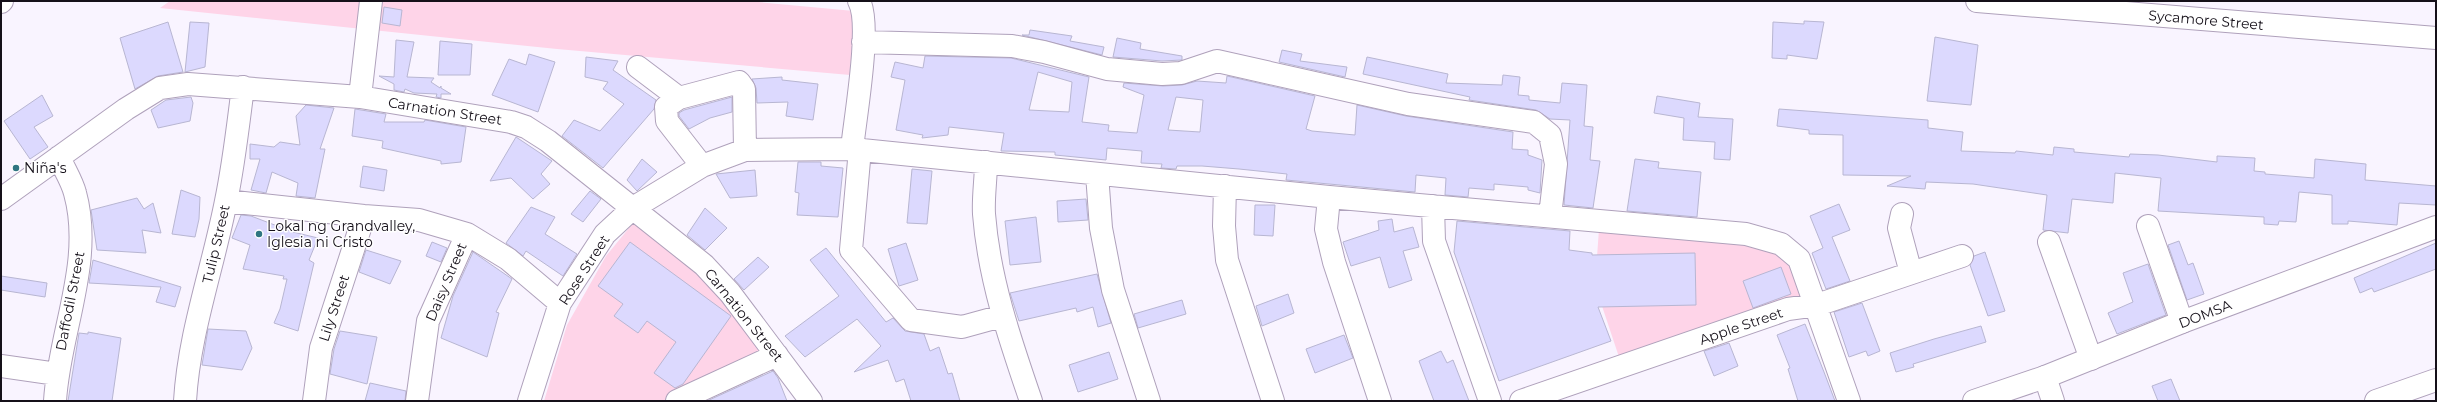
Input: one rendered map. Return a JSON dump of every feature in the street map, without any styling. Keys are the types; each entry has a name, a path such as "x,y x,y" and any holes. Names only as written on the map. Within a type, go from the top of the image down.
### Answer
{"street":[{"path":"360,97 371,1"},
{"path":"859,1 863,9 863,42 851,250 910,320 962,327 1002,316"},
{"name":"Sycamore Street","path":"1977,1 2436,38"},
{"path":"863,42 1012,46 1044,52 1107,69 1162,74 1182,73 1217,61 1380,99 1534,122 1550,135 1556,164 1550,216"},
{"path":"638,67 679,98"},
{"path":"695,170 666,121 666,107 679,98 739,82 744,89 745,150"},
{"name":"Carnation Street","path":"1,198 126,109 160,88 188,84 360,97 511,122 526,127 548,141 704,265 730,293 811,401"},
{"name":"Tulip Street","path":"185,401 186,375 195,331 226,201 243,87"},
{"name":"Rose Street","path":"529,401 560,303 605,234 633,208 695,170 745,150 856,149 1432,206 1746,234 1781,244 1799,259 1817,305 1849,401"},
{"name":"Daffodil Street","path":"55,401 56,374 82,250 75,193 59,157"},
{"path":"986,162 984,214 1002,316 1031,401"},
{"path":"1097,174 1100,228 1113,290 1149,401"},
{"path":"1225,186 1224,226 1227,260 1273,401"},
{"path":"1329,196 1326,229 1334,262 1380,401"},
{"path":"226,201 364,216 419,220 467,234 508,259 560,303"},
{"path":"1432,206 1434,241 1490,401"},
{"path":"1902,214 1899,228 1911,274"},
{"name":"Lily Street","path":"314,401 321,348 364,216"},
{"path":"2148,226 2182,322"},
{"name":"DOMSA","path":"1974,401 2045,377 2182,322 2436,227"},
{"name":"Daisy Street","path":"417,401 428,321 467,234"},
{"path":"2049,242 2091,359"},
{"name":"Apple Street","path":"1521,401 1788,309 1817,305 1962,256"},
{"path":"677,401 777,355"},
{"path":"1,366 56,374"},
{"path":"2045,377 2053,401"},
{"path":"2376,401 2436,380"}],"shaded area":[{"path":"170,1 747,1 854,11 850,75 557,49 160,8"},
{"path":"634,222 698,273 737,315 774,362 691,401 544,401 567,325 606,256"},
{"path":"1599,229 1745,242 1779,253 1792,265 1805,297 1619,357 1595,285"}],"building":[{"path":"384,7 402,10 400,26 382,23"},
{"path":"1804,21 1824,22 1817,59 1787,55 1787,59 1772,58 1773,22 1804,24"},
{"path":"168,22 183,72 158,76 135,89 120,38"},
{"path":"190,22 209,23 205,67 185,72"},
{"path":"1030,30 1072,36 1070,41 1104,47 1102,55 1022,35 1029,35"},
{"path":"1935,37 1978,45 1971,105 1927,101"},
{"path":"1117,38 1141,43 1140,49 1182,56 1182,60 1162,61 1113,57"},
{"path":"396,40 414,42 407,77 434,78 431,82 440,88 441,86 441,88 451,94 441,94 441,98 436,97 437,94 414,93 405,89 404,92 394,90 394,84 379,76 394,77"},
{"path":"440,41 472,44 470,75 438,75"},
{"path":"1282,50 1302,54 1300,61 1347,67 1345,77 1279,62"},
{"path":"529,54 555,62 538,112 492,95 509,59 526,65"},
{"path":"925,56 1011,58 1089,77 1082,122 1109,125 1108,131 1137,133 1144,95 1123,87 1124,83 1163,86 1182,85 1197,81 1226,83 1227,76 1315,96 1306,129 1312,131 1355,135 1357,105 1406,116 1513,132 1512,149 1528,150 1528,155 1542,160 1540,193 1528,190 1528,187 1494,184 1494,190 1469,188 1468,197 1445,195 1446,178 1416,175 1415,192 1286,180 1287,174 1239,169 1202,166 1177,166 1176,169 1161,168 1162,164 1141,163 1142,151 1107,148 1106,160 1055,155 1055,152 1001,151 1004,133 949,127 948,135 922,138 923,135 896,130 905,80 891,77 895,62 923,68","holes":["1038,72 1072,82 1069,112 1029,110","1176,97 1203,100 1200,132 1168,130"]},
{"path":"586,57 618,61 613,70 656,100 654,109 603,168 562,136 574,120 600,131 624,104 603,89 608,82 585,77"},
{"path":"1367,57 1448,74 1446,83 1502,85 1503,75 1520,77 1518,95 1529,96 1529,100 1560,103 1562,83 1587,85 1584,126 1593,127 1590,160 1600,161 1593,208 1564,205 1570,120 1550,119 1536,110 1469,100 1470,97 1363,74"},
{"path":"782,77 782,80 818,84 813,120 786,116 788,102 757,103 756,88 752,79"},
{"path":"42,95 53,116 34,127 48,147 30,159 4,121"},
{"path":"1657,96 1700,103 1698,117 1733,119 1730,160 1714,159 1715,142 1683,140 1684,118 1654,113"},
{"path":"191,97 193,103 190,121 158,128 151,110 166,100"},
{"path":"732,97 732,112 710,118 689,129 679,116 679,113 684,110"},
{"path":"306,105 334,108 320,149 325,149 315,198 296,196 298,183 272,172 266,193 251,190 260,159 250,159 250,144 274,147 280,142 300,145 296,116"},
{"path":"355,109 386,114 384,122 424,122 425,120 466,127 461,162 441,164 441,161 382,148 383,141 352,136"},
{"path":"1779,109 1928,120 1928,128 1963,132 1961,151 2015,153 2016,151 2053,155 2054,147 2074,149 2074,152 2129,157 2130,154 2158,155 2217,162 2217,156 2255,158 2254,171 2265,172 2265,174 2314,178 2315,159 2366,164 2365,180 2436,186 2436,205 2399,203 2397,225 2348,221 2348,224 2332,224 2332,195 2299,192 2296,222 2279,221 2278,225 2264,224 2264,217 2158,211 2161,178 2115,173 2113,203 2072,199 2068,233 2043,230 2047,195 1973,184 1926,182 1925,189 1887,186 1911,176 1843,175 1843,135 1809,134 1809,130 1777,126"},
{"path":"516,137 552,161 541,174 550,184 533,199 511,178 490,181"},
{"path":"642,159 657,172 637,191 627,180"},
{"path":"1635,159 1659,162 1658,168 1701,172 1697,217 1627,211"},
{"path":"798,162 821,162 821,166 843,168 838,217 797,215 799,193 795,192"},
{"path":"363,166 387,170 384,191 360,187"},
{"path":"912,169 932,171 927,224 907,223"},
{"path":"755,170 757,196 730,198 716,174"},
{"path":"181,190 200,197 199,219 195,237 172,234"},
{"path":"590,191 601,199 583,222 571,214"},
{"path":"137,198 144,209 153,203 161,233 142,230 146,253 97,250 91,210"},
{"path":"1086,199 1088,220 1058,222 1057,201"},
{"path":"1839,204 1850,230 1832,237 1850,281 1826,289 1812,253 1823,248 1810,216"},
{"path":"1255,205 1275,205 1273,236 1254,235"},
{"path":"531,207 555,217 545,234 577,254 563,276 526,251 523,256 506,243"},
{"path":"705,208 727,228 705,250 687,235"},
{"path":"241,215 251,216 293,232 318,238 309,260 314,263 298,331 274,323 280,309 287,279 283,279 284,276 243,269 250,245 232,238"},
{"path":"1036,217 1041,262 1010,265 1005,221"},
{"path":"1392,219 1394,232 1413,227 1419,247 1403,251 1412,280 1389,288 1380,257 1351,266 1343,242 1379,230 1378,221"},
{"path":"1457,221 1570,231 1569,250 1592,253 1592,255 1695,253 1696,305 1598,307 1611,341 1499,381 1454,252"},
{"path":"2179,241 2188,265 2193,263 2204,294 2187,300 2168,245"},
{"path":"432,242 447,248 441,262 426,256"},
{"path":"630,242 731,316 683,384 675,388 654,373 676,342 647,321 638,333 614,316 623,304 598,286"},
{"path":"906,243 918,280 899,286 888,249"},
{"path":"2436,243 2436,269 2374,292 2372,288 2360,293 2354,278"},
{"path":"826,248 886,322 893,318 905,331 924,334 930,351 939,347 948,374 952,373 960,401 911,401 904,379 896,382 888,360 854,372 881,346 857,319 805,357 785,336 839,296 810,260"},
{"path":"366,250 401,261 390,284 359,272"},
{"path":"473,252 512,279 496,312 499,313 487,357 441,338 453,296"},
{"path":"1985,252 2005,311 1988,316 1970,265 1974,256"},
{"path":"758,257 769,267 744,290 734,279"},
{"path":"93,260 181,287 175,307 156,302 161,287 89,283"},
{"path":"2148,264 2166,315 2117,334 2108,313 2133,302 2123,273"},
{"path":"1781,267 1791,294 1753,308 1743,281"},
{"path":"1097,274 1111,323 1098,327 1093,307 1077,312 1076,308 1019,321 1010,293"},
{"path":"1,276 47,283 45,297 1,290"},
{"path":"1288,294 1294,313 1262,326 1256,306"},
{"path":"1182,300 1186,314 1138,328 1134,314"},
{"path":"1862,303 1880,351 1868,356 1866,351 1849,357 1834,312"},
{"path":"1805,324 1835,401 1798,401 1788,369 1790,368 1777,335"},
{"path":"1981,326 1986,342 1913,364 1914,367 1896,372 1890,353"},
{"path":"208,329 246,331 252,348 242,370 202,365"},
{"path":"340,331 377,337 367,384 330,374 334,349"},
{"path":"88,332 121,338 112,401 68,401 79,333 88,334"},
{"path":"1344,335 1353,358 1315,373 1306,349"},
{"path":"1729,343 1738,366 1714,376 1704,351"},
{"path":"1441,351 1447,363 1453,360 1469,401 1434,401 1419,361"},
{"path":"1109,352 1118,379 1078,392 1069,365"},
{"path":"773,371 778,378 787,401 707,401"},
{"path":"2171,379 2180,401 2158,401 2152,386"},
{"path":"370,383 406,391 405,401 365,401"}],"place":[{"name":"Niña's","path":"16,168"},
{"name":"Lokal ng Grandvalley, Iglesia ni Cristo","path":"259,234"}]}
